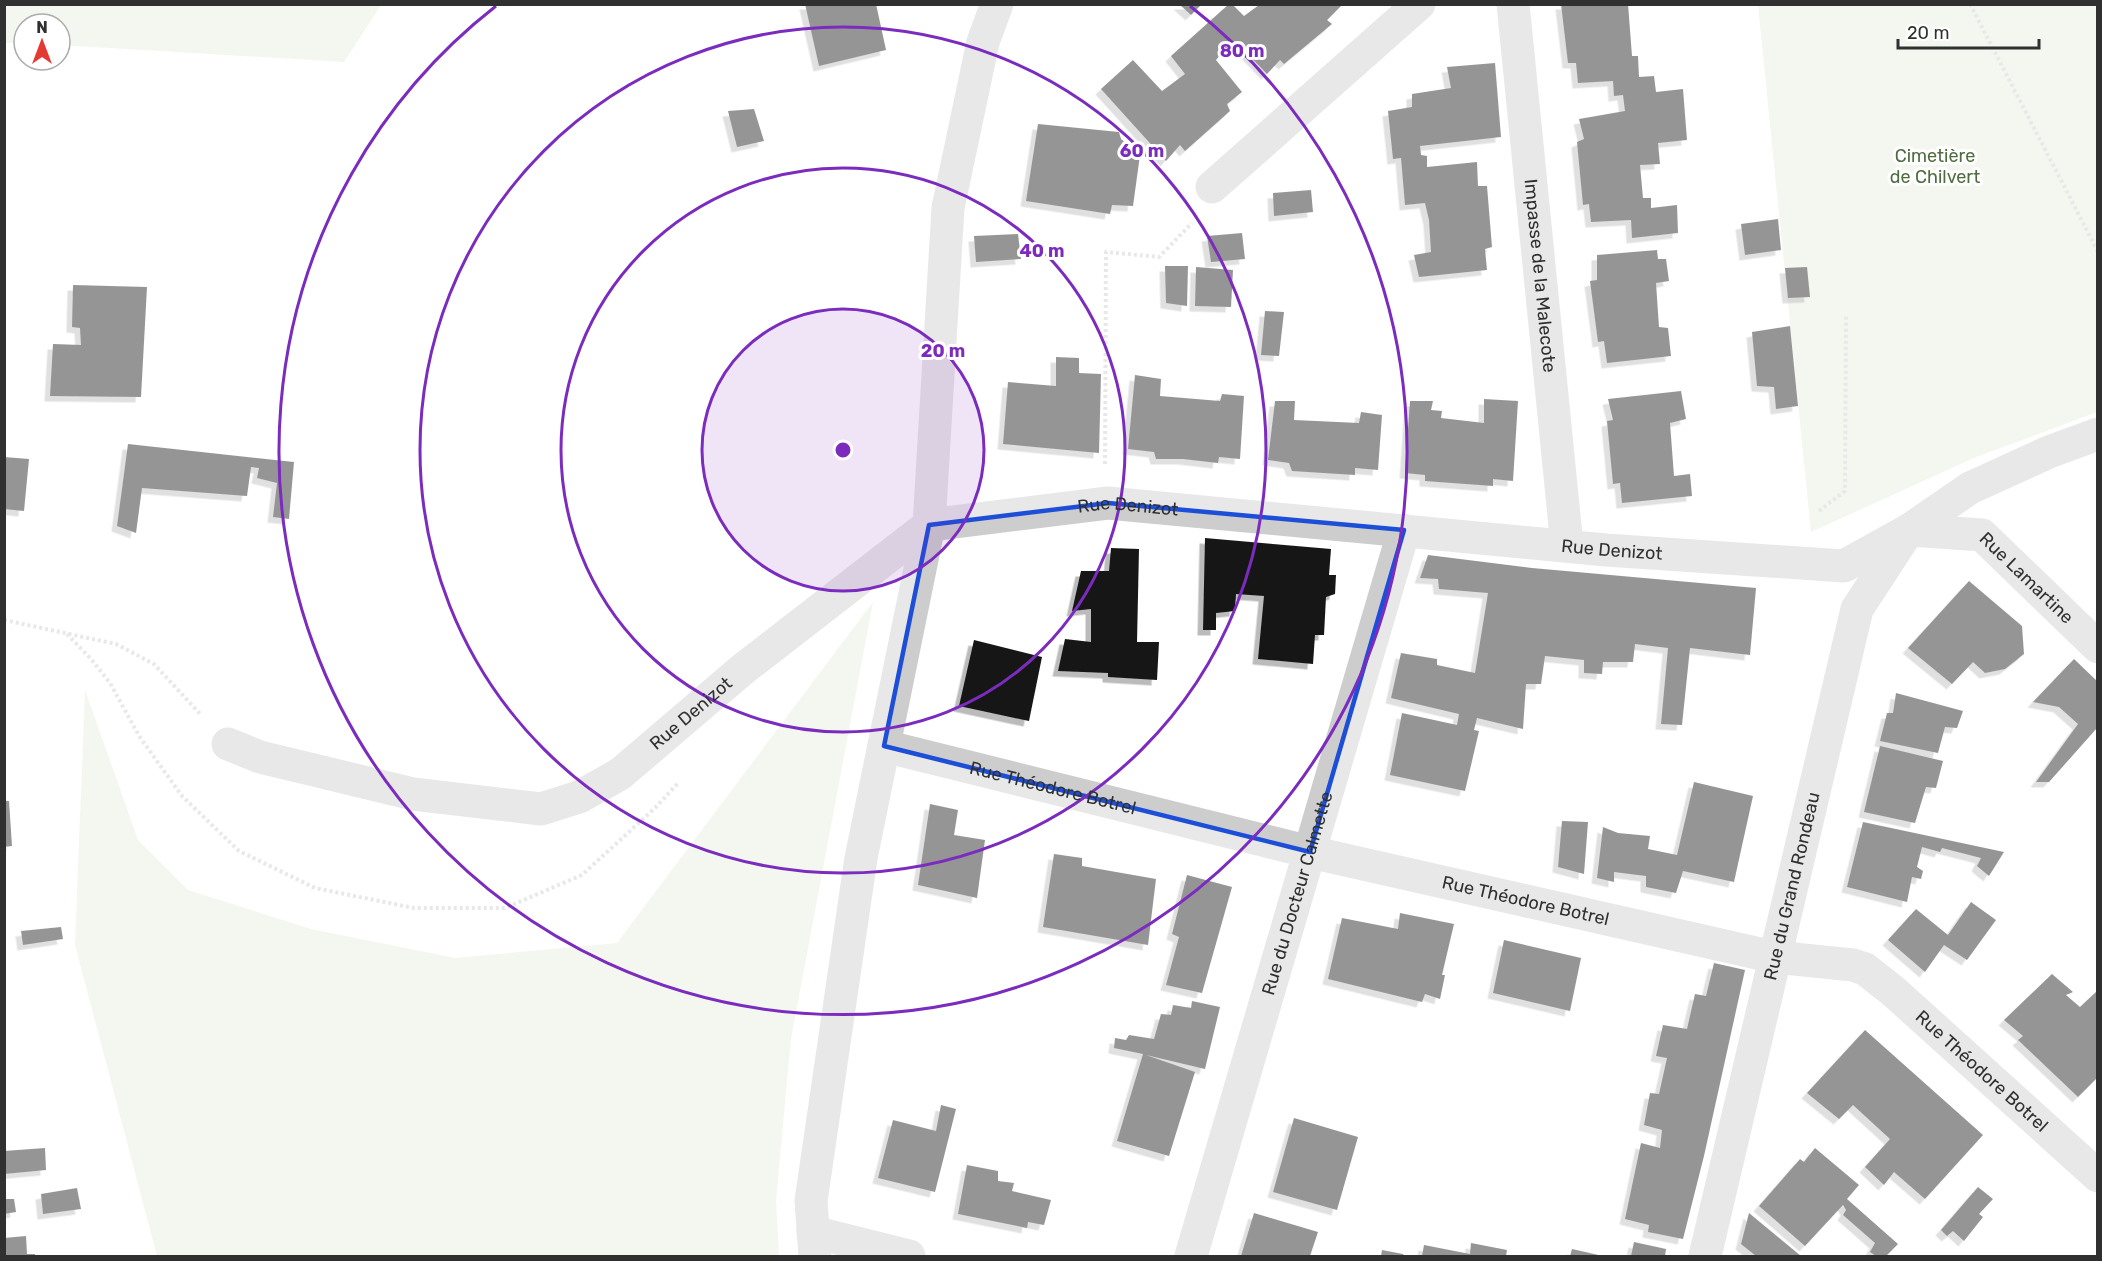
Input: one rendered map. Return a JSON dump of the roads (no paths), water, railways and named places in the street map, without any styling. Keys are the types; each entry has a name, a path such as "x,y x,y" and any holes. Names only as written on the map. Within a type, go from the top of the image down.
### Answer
{"street":[{"path":"909,1257 814,1244 811,1201 861,858 929,525 948,208 983,42 997,4"},
{"path":"1212,187 1419,4"},
{"name":"Impasse de la Malecote","path":"1514,4 1567,546"},
{"name":"Rue Denizot","path":"228,744 260,757 413,794 541,809 579,797 620,774 743,669 929,525 1108,503 1567,546 1844,566 1909,530 1970,488 2049,452 2097,434"},
{"name":"Rue du Docteur Calmette","path":"1191,1257 1404,530"},
{"name":"Rue Lamartine","path":"1909,530 1982,535 2097,647"},
{"name":"Rue du Grand Rondeau","path":"1705,1257 1857,609 1909,530"},
{"name":"Rue Théodore Botrel","path":"884,746 1310,852 1774,957 1838,963 1865,969 1879,978 2097,1176"}],"park label":[{"name":"Cimetière de Chilvert","path":"1935,166"}]}
